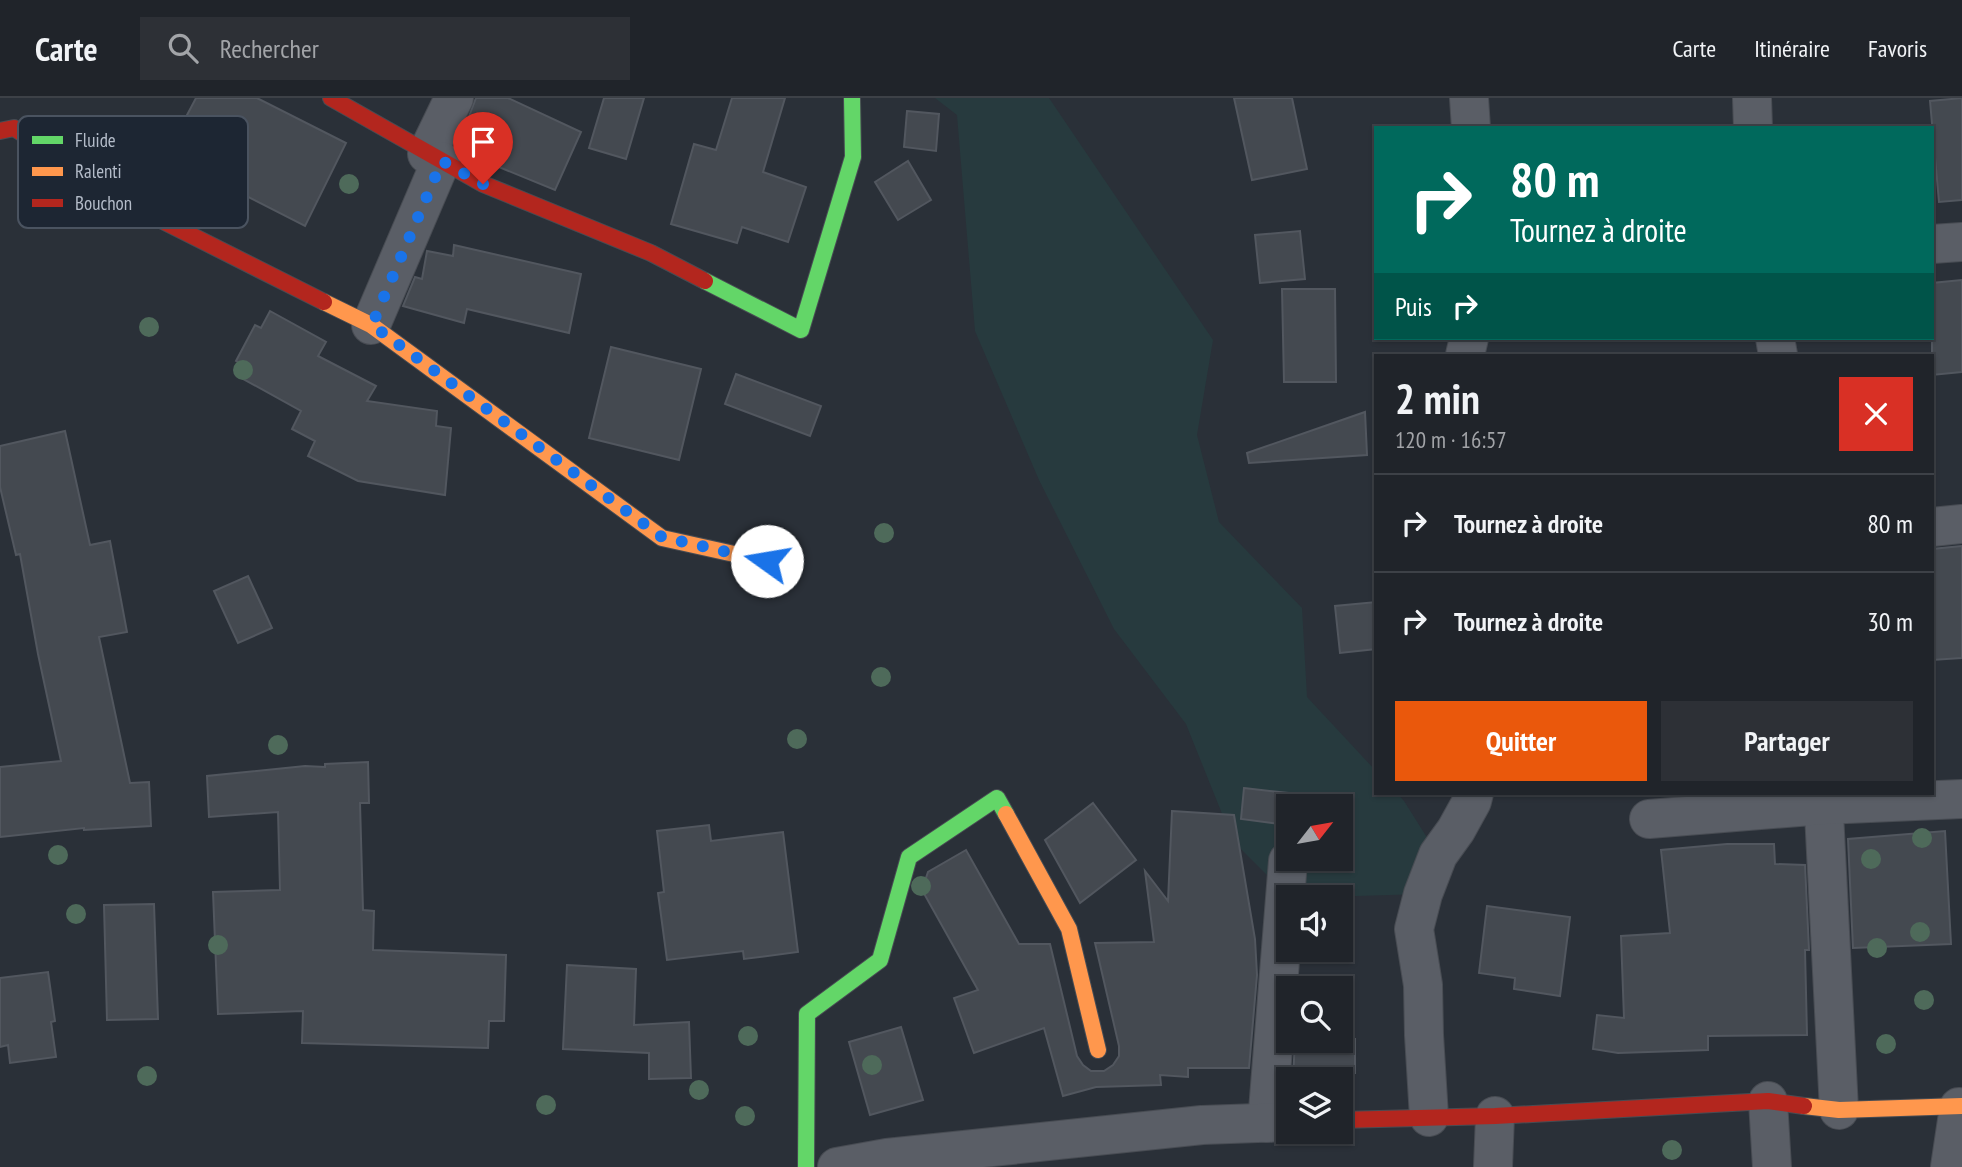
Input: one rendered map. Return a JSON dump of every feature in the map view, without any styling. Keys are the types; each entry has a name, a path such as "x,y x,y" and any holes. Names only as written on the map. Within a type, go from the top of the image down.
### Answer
{"street":[{"path":"331,98 483,184 651,253 800,330 853,157 852,98"},
{"path":"372,325 454,98"},
{"path":"1469,98 1471,126"},
{"path":"1752,98 1754,126"},
{"path":"0,131 14,128 18,131"},
{"path":"177,228 372,325 662,537 793,567"},
{"path":"1934,244 1962,242"},
{"path":"1934,527 1962,524"},
{"path":"1429,1117 1423,1035 1423,985 1414,929 1423,894 1438,855 1456,830 1474,795"},
{"path":"806,1167 807,1014 880,960 909,857 997,798 1069,929 1098,1050"},
{"path":"1824,799 1839,1110"},
{"path":"1649,819 1824,799 1962,799"},
{"path":"1279,1067 1288,872"},
{"path":"1353,1120 1495,1116 1768,1101 1839,1110 1961,1106 1950,1167"},
{"path":"1768,1101 1772,1167"},
{"path":"1493,1167 1495,1116"},
{"path":"837,1167 1202,1125 1276,1122"}],"green space":[{"path":"935,98 1049,98 1213,340 1197,435 1219,522 1302,608 1307,697 1374,769 1374,795 1399,795 1438,855 1423,894 1353,896 1353,885 1277,885 1233,841 1186,724 1114,629 1039,480 975,331 957,115"}],"building":[{"path":"196,98 257,98 346,143 305,226 248,197 248,116 186,116"},
{"path":"476,98 508,98 581,132 555,190 494,165 509,133 468,119"},
{"path":"604,98 644,98 626,159 589,148"},
{"path":"732,98 785,98 763,172 806,187 788,242 742,227 737,243 671,224 694,144 716,150"},
{"path":"1234,98 1292,98 1307,169 1252,180"},
{"path":"1962,98 1962,200 1939,202 1930,101"},
{"path":"907,111 939,114 936,151 904,147"},
{"path":"908,161 931,200 898,220 875,182"},
{"path":"1300,231 1305,279 1260,283 1255,235"},
{"path":"454,245 581,274 569,333 467,309 464,323 403,306 415,277 422,279 427,251 453,256"},
{"path":"1962,280 1962,372 1934,375 1934,283"},
{"path":"1282,289 1335,289 1336,382 1284,382"},
{"path":"270,311 326,342 318,356 376,386 367,401 437,411 436,426 451,428 445,495 358,481 308,456 315,441 292,429 301,411 236,375 241,364 236,361 255,325 261,328"},
{"path":"611,347 701,369 679,460 589,438"},
{"path":"736,374 821,406 810,436 725,404"},
{"path":"1365,412 1367,455 1249,463 1247,453"},
{"path":"65,431 90,545 110,541 127,632 99,637 130,783 149,782 151,826 84,828 0,837 0,767 61,761 20,554 16,555 0,487 0,446"},
{"path":"1962,546 1962,658 1934,660 1934,549"},
{"path":"248,576 272,628 238,643 214,591"},
{"path":"1374,602 1374,649 1340,653 1335,606"},
{"path":"368,762 369,803 360,803 363,910 374,911 373,950 506,955 504,1021 489,1021 488,1048 302,1043 303,1011 218,1014 213,892 280,890 278,812 209,817 207,776"},
{"path":"1244,788 1288,793 1276,794 1276,823 1241,819"},
{"path":"1093,803 1136,860 1080,903 1045,840"},
{"path":"1172,811 1234,815 1255,939 1257,975 1249,1068 1188,1068 1188,1077 1160,1075 1161,1085 1096,1087 1063,1096 1044,1028 974,1053 954,998 978,990 922,890 928,872 966,850 1019,944 1050,944 1077,1056 1091,1071 1104,1071 1113,1065 1119,1056 1119,1046 1095,943 1154,942 1145,871 1168,901"},
{"path":"709,825 711,841 783,832 798,952 744,959 743,951 667,960 658,893 664,892 657,831"},
{"path":"1945,831 1951,944 1853,948 1848,839"},
{"path":"1727,844 1774,844 1775,864 1805,865 1809,950 1805,950 1807,1035 1708,1036 1708,1050 1618,1053 1593,1049 1597,1015 1624,1018 1621,936 1670,933 1661,850"},
{"path":"154,904 158,1019 107,1020 104,905"},
{"path":"1487,906 1570,917 1560,996 1514,989 1515,978 1479,973"},
{"path":"567,965 636,969 634,1025 689,1022 691,1078 649,1079 649,1053 563,1049"},
{"path":"48,972 55,1021 51,1022 56,1057 10,1063 8,1045 0,1047 0,978"},
{"path":"901,1027 923,1100 870,1115 849,1042"},
{"path":"1355,1039 1355,1073 1353,1067 1294,1067 1294,1053 1353,1053"}],"traffic: fast":[{"path":"705,281 801,330 853,157 852,98"},
{"path":"806,1167 807,1014 880,960 909,857 997,798 1006,814"}],"traffic: slow":[{"path":"324,302 371,325 662,538 793,567"},
{"path":"1006,814 1069,929 1098,1050"},
{"path":"1804,1106 1839,1110 1962,1106"}],"traffic: jam":[{"path":"331,98 483,184 651,253 705,281"},
{"path":"0,131 14,128 18,131"},
{"path":"177,228 324,302"},
{"path":"1353,1120 1495,1116 1768,1101 1804,1106"}],"route":[{"path":"483,184 442,161 372,325 424,366 662,537 767,561"}]}
